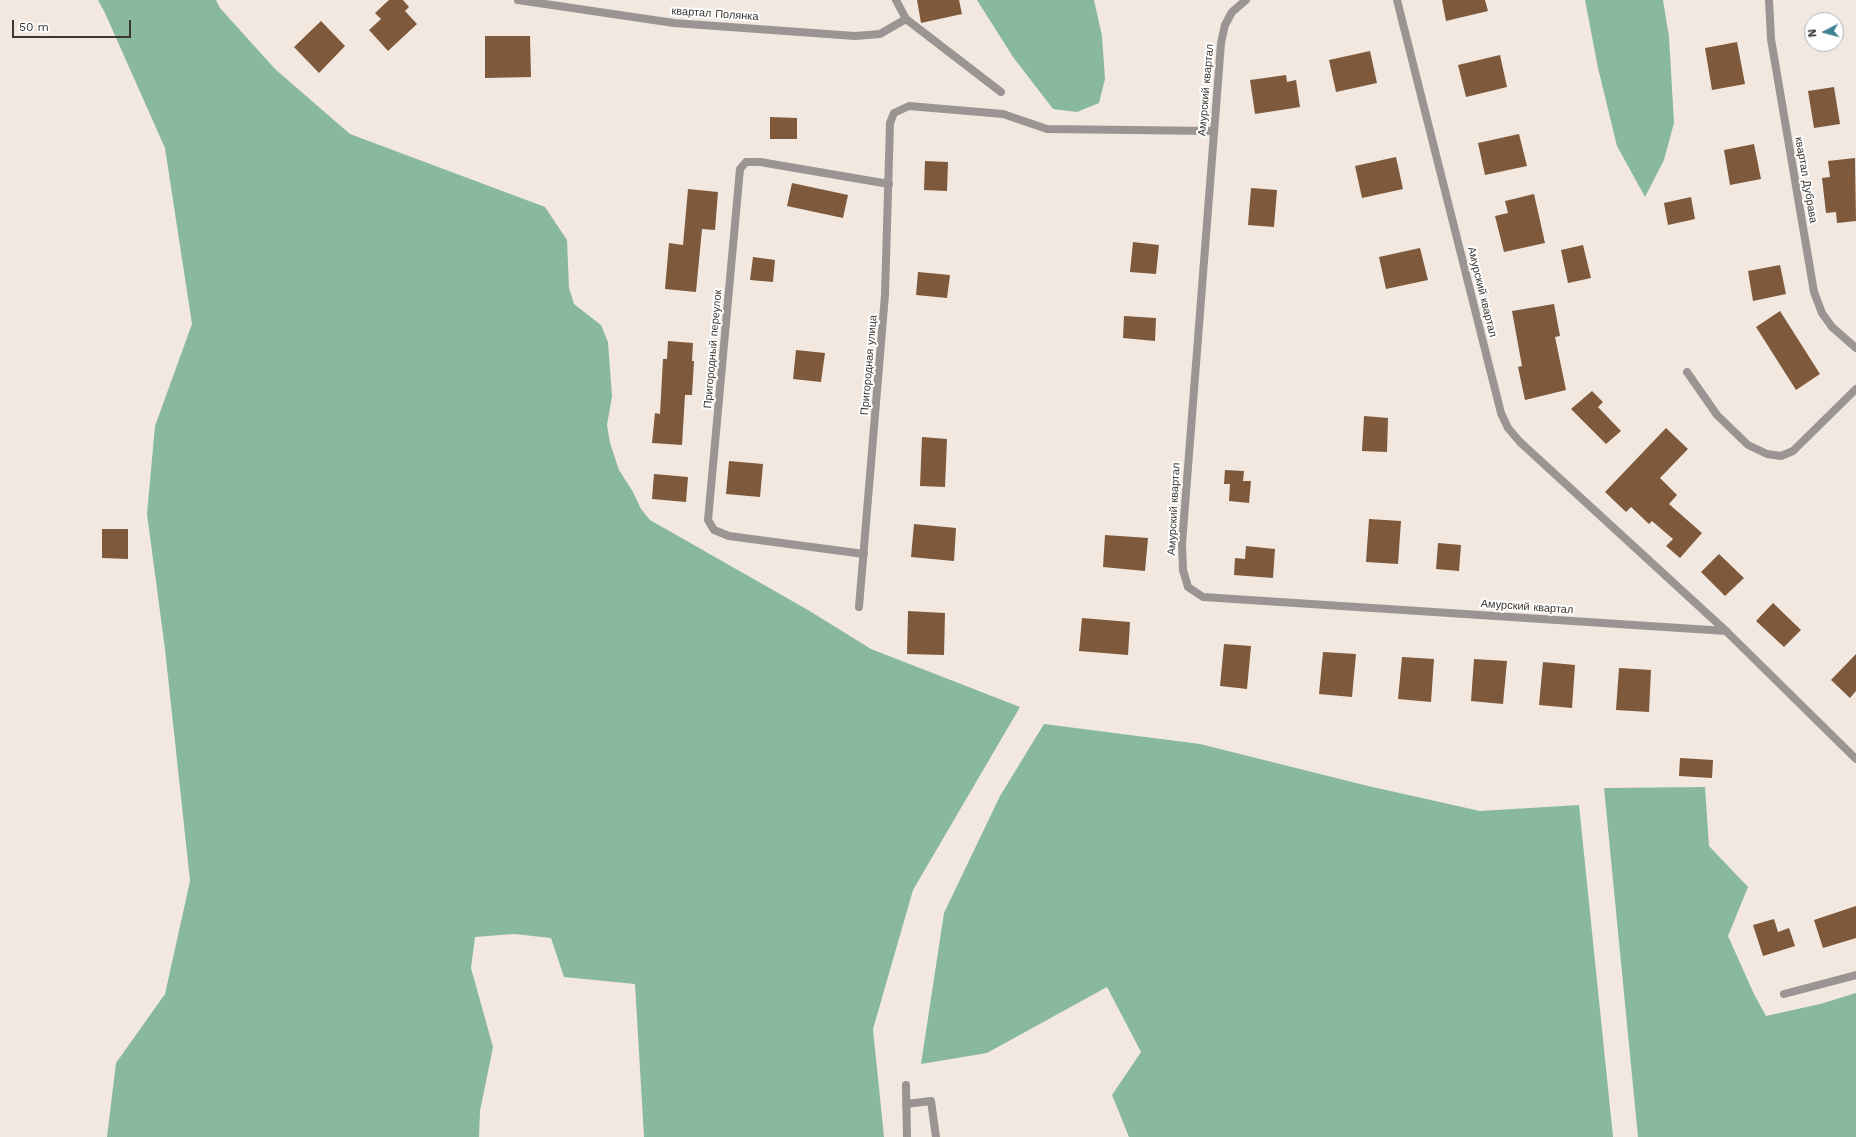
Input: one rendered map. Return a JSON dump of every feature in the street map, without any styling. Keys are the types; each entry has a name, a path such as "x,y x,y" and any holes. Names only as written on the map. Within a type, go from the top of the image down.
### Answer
{"street":[{"name":"квартал Полянка","path":"518,0 674,23 855,36 880,34 906,19"},
{"path":"896,0 906,19 1001,92"},
{"name":"Амурский квартал","path":"1246,0 1232,12 1225,25 1221,43 1182,544 1183,570 1188,587 1203,597 1726,631"},
{"name":"Амурский квартал","path":"1397,0 1501,413 1508,428 1520,442 1726,631"},
{"name":"квартал Дубрава","path":"1769,0 1771,39 1814,292 1822,313 1832,327 1856,348"},
{"name":"Пригородная улица","path":"859,607 885,295 890,123 894,113 908,106 1003,114 1047,129 1213,131"},
{"name":"Пригородный переулок","path":"864,554 729,536 714,530 708,520 740,169 746,162 760,162 889,184"},
{"path":"1687,372 1717,415 1748,445 1767,454 1781,456 1793,451 1856,389"},
{"path":"1726,631 1856,759"},
{"path":"1784,994 1856,975"},
{"path":"906,1084 907,1137"},
{"path":"906,1104 931,1101 936,1137"}],"green space":[{"path":"98,0 216,0 220,8 275,69 350,134 545,207 567,240 569,288 574,304 601,325 608,342 612,396 607,425 610,443 619,470 633,492 641,509 650,520 808,610 871,649 1020,707 913,890 873,1029 884,1137 644,1137 635,984 564,977 551,938 514,934 475,937 471,968 493,1047 480,1111 479,1137 107,1137 116,1063 165,994 190,881 165,649 147,514 155,426 192,324 165,148"},
{"path":"977,0 1094,0 1102,36 1105,79 1099,103 1077,112 1053,109 1013,57"},
{"path":"1585,0 1663,0 1669,37 1674,123 1664,160 1645,197 1617,146 1598,68"},
{"path":"1044,724 1200,744 1368,786 1480,811 1579,805 1613,1137 1129,1137 1112,1095 1141,1052 1107,987 987,1053 921,1064 944,913 1000,796"},
{"path":"1705,787 1709,846 1748,887 1728,936 1754,994 1766,1016 1820,1004 1856,993 1856,1137 1638,1137 1604,788"}],"building":[{"path":"389,0 403,0 409,7 405,11 417,24 388,51 369,30 381,19 375,13"},
{"path":"917,0 959,0 962,14 921,23"},
{"path":"1442,0 1485,0 1488,11 1446,21"},
{"path":"321,21 345,46 319,73 294,47"},
{"path":"485,36 530,36 531,77 485,78"},
{"path":"1737,42 1745,84 1712,90 1705,48"},
{"path":"1370,51 1377,83 1336,92 1329,60"},
{"path":"1500,55 1507,87 1466,97 1458,65"},
{"path":"1286,75 1287,82 1296,80 1300,107 1255,114 1250,80"},
{"path":"1834,87 1840,124 1814,128 1808,91"},
{"path":"770,117 797,118 797,139 770,139"},
{"path":"1519,134 1527,166 1485,175 1478,143"},
{"path":"1754,144 1761,179 1730,185 1724,150"},
{"path":"1396,157 1403,189 1362,198 1355,166"},
{"path":"1855,158 1856,221 1837,223 1836,212 1826,213 1822,178 1830,177 1828,161"},
{"path":"925,161 948,162 947,191 924,190"},
{"path":"792,183 848,195 843,218 787,206"},
{"path":"1251,188 1277,190 1274,227 1248,225"},
{"path":"688,189 718,192 715,230 702,229 696,292 665,289 669,243 683,245"},
{"path":"1534,194 1545,243 1504,252 1495,216 1508,213 1505,201"},
{"path":"1691,197 1695,219 1668,225 1664,203"},
{"path":"1133,242 1159,245 1156,274 1130,272"},
{"path":"1583,245 1591,278 1568,283 1561,250"},
{"path":"1420,248 1428,280 1386,289 1379,257"},
{"path":"753,257 775,260 773,282 750,280"},
{"path":"1780,265 1786,294 1753,301 1748,271"},
{"path":"918,272 950,275 947,298 916,295"},
{"path":"1554,304 1560,336 1555,337 1566,390 1525,400 1518,367 1522,366 1512,311"},
{"path":"1780,311 1820,374 1796,390 1756,327"},
{"path":"1124,316 1156,318 1155,341 1123,338"},
{"path":"668,341 693,343 692,361 694,361 692,395 685,395 682,445 652,443 655,413 660,414 663,359 667,359"},
{"path":"796,350 825,353 821,382 793,379"},
{"path":"1592,391 1603,402 1598,407 1621,431 1606,444 1571,409"},
{"path":"1364,416 1388,418 1387,452 1362,451"},
{"path":"1666,428 1688,449 1660,478 1677,495 1669,504 1702,533 1680,558 1666,546 1673,539 1652,521 1649,524 1631,507 1626,512 1605,492"},
{"path":"922,437 947,439 945,487 920,486"},
{"path":"729,461 763,464 760,497 726,494"},
{"path":"1225,470 1244,471 1243,481 1251,481 1249,503 1229,501 1230,484 1224,484"},
{"path":"654,474 688,477 686,502 652,499"},
{"path":"1369,519 1401,521 1398,564 1366,562"},
{"path":"914,524 956,528 954,561 911,557"},
{"path":"102,529 128,529 128,559 102,558"},
{"path":"1105,535 1148,538 1145,571 1103,567"},
{"path":"1438,543 1461,545 1459,571 1436,569"},
{"path":"1246,546 1275,549 1273,578 1234,575 1235,558 1245,559"},
{"path":"1719,554 1744,578 1725,596 1701,572"},
{"path":"1773,603 1801,630 1784,647 1756,621"},
{"path":"908,611 945,613 944,655 907,654"},
{"path":"1082,618 1130,622 1128,655 1079,651"},
{"path":"1224,644 1251,646 1247,689 1220,686"},
{"path":"1323,652 1356,654 1352,697 1319,694"},
{"path":"1856,654 1856,691 1850,698 1831,680"},
{"path":"1402,657 1434,659 1431,702 1398,699"},
{"path":"1474,659 1507,661 1503,704 1471,701"},
{"path":"1543,662 1575,665 1572,708 1539,705"},
{"path":"1619,668 1651,670 1649,712 1616,710"},
{"path":"1680,758 1713,760 1712,778 1679,776"},
{"path":"1856,906 1856,938 1823,948 1814,920"},
{"path":"1774,919 1778,932 1789,928 1795,946 1763,956 1753,925"}]}
